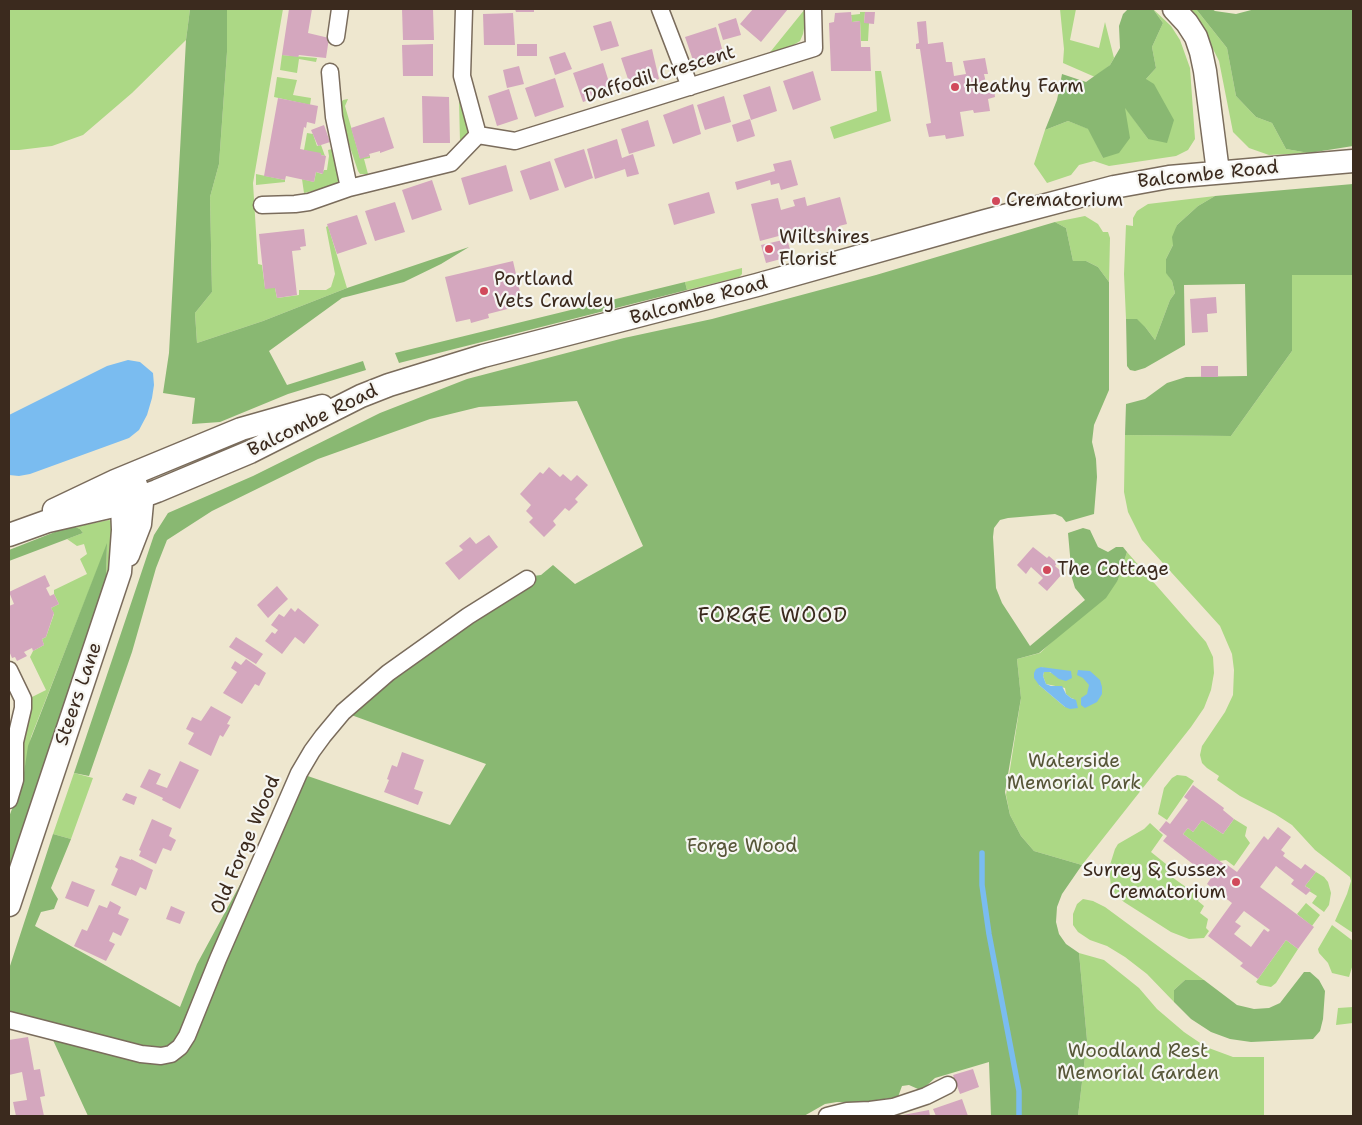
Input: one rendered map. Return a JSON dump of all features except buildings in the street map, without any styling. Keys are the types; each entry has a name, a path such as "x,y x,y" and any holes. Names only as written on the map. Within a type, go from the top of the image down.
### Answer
{"main road":[{"path":"1174,9 1187,23 1196,37 1201,52 1218,172"},
{"name":"Balcombe Road","path":"17,532 66,516 131,501 250,452 360,396 483,356 757,286 985,220 1114,187 1169,177 1353,161"},
{"path":"17,532 48,513 123,477 241,429 360,396"},
{"path":"123,477 131,501"},
{"name":"Steers Lane","path":"9,905 120,572 123,530 131,501"}],"street":[{"path":"336,37 340,9"},
{"path":"262,205 309,202 349,188 451,163 478,135 462,76 464,9"},
{"path":"660,9 690,87"},
{"name":"Daffodil Crescent","path":"478,135 515,141 814,48 812,9"},
{"path":"330,72 334,117 349,188"},
{"name":"Old Forge Wood","path":"9,1020 141,1054 161,1056 171,1054 180,1048 187,1036 287,798 312,751 343,712 388,673 468,616 527,579"},
{"path":"9,670 23,699 23,708 15,742 15,780 9,800"},
{"path":"827,1116 847,1111 893,1107 948,1086"}],"green space":[{"path":"9,9 190,9 186,40 132,93 83,135 52,146 9,150"},
{"path":"190,9 227,9 227,52 219,164 210,197 212,292 195,313 197,343 263,321 347,288 469,247 441,264 404,282 342,298 269,351 287,385 363,361 366,370 288,394 220,422 192,424 195,398 163,393 169,353 186,40"},
{"path":"227,9 283,9 253,183 258,264 262,265 265,288 275,288 277,298 299,295 299,290 326,290 331,287 335,274 326,227 328,226 347,288 263,321 197,343 195,313 212,292 210,197 219,164 227,52"},
{"path":"805,9 805,23 800,41 785,50 767,56"},
{"path":"1060,9 1076,9 1070,40 1099,48 1105,22 1114,58 1110,65 1095,77 1063,63 1064,49"},
{"path":"1128,9 1153,9 1163,23 1152,47 1156,68 1146,79 1154,84 1174,120 1167,143 1148,139 1125,108 1130,138 1119,153 1103,158 1088,129 1068,121 1045,130 1057,100 1062,74 1086,82 1110,65 1120,48 1119,26 1123,14"},
{"path":"1153,9 1171,26 1180,40 1190,68 1195,139 1188,150 1176,156 1109,166 1094,161 1079,165 1071,175 1047,183 1034,164 1045,130 1068,121 1089,129 1103,158 1125,107 1148,139 1146,79 1156,68 1152,47 1163,23"},
{"path":"1189,9 1196,9 1227,48 1236,96 1256,117 1272,123 1286,149 1309,153 1269,155 1249,148 1233,132 1219,61 1197,17"},
{"path":"1196,9 1212,9 1236,14 1255,9 1353,9 1353,146 1309,153 1286,149 1272,123 1256,117 1236,96 1227,48"},
{"path":"860,12 865,12 864,23 869,23 868,41 861,41 860,21 852,22 851,15 860,14"},
{"path":"282,55 317,58 316,62 299,59 297,73 280,70"},
{"path":"875,71 881,71 891,121 834,139 830,127 877,111"},
{"path":"277,77 297,80 293,95 311,98 310,105 274,97"},
{"path":"348,99 345,106 360,158 370,156 370,158 364,159 368,174 360,174 358,171 339,114 340,104 343,100"},
{"path":"459,100 461,100 469,132 460,142"},
{"path":"307,133 313,134 317,146 321,145 325,156 304,150"},
{"path":"332,149 339,182 336,185 304,193 302,179 314,182 316,172 322,174 324,170 327,170 328,150"},
{"path":"256,174 285,180 285,182 256,185"},
{"path":"1353,184 1353,275 1292,275 1292,351 1231,436 1125,435 1126,404 1145,399 1167,383 1186,377 1247,376 1245,284 1184,285 1185,345 1145,368 1135,371 1130,370 1127,366 1126,319 1137,319 1155,340 1170,300 1175,293 1172,281 1166,273 1166,259 1173,245 1172,237 1177,225 1198,206 1215,196"},
{"path":"1215,196 1198,206 1177,225 1173,245 1166,259 1166,272 1172,281 1175,293 1170,300 1155,340 1146,328 1126,319 1124,274 1126,225 1133,226 1133,218 1137,211 1148,204"},
{"path":"1085,216 1098,224 1103,232 1108,232 1110,238 1109,282 1098,267 1086,261 1073,261 1066,228 1055,222"},
{"name":"Forge Wood","path":"1055,222 1066,228 1073,261 1086,261 1098,267 1109,282 1109,390 1094,425 1092,442 1096,459 1097,477 1094,514 1066,522 1062,517 1055,514 1008,518 1000,520 994,528 993,537 996,588 1002,603 1030,646 1085,600 1075,588 1072,578 1068,533 1083,528 1090,530 1098,547 1108,552 1116,547 1123,547 1127,552 1118,580 1106,598 1039,653 1017,659 1021,698 1005,792 1010,815 1021,836 1034,851 1082,865 1062,894 1057,907 1056,922 1059,934 1066,944 1079,953 1087,1040 1078,1116 991,1116 989,1062 935,1078 924,1088 918,1089 909,1085 902,1086 898,1097 856,1103 837,1102 825,1104 804,1116 88,1116 52,1038 9,1028 9,969 53,834 71,839 51,888 58,899 54,909 41,912 35,926 180,1007 197,964 299,773 450,825 486,764 343,712 533,576 541,575 553,565 575,584 643,546 577,401 479,407 430,419 318,459 212,511 167,540 156,568 132,652 89,776 74,773 154,535 168,513 253,476 380,413 467,379 624,338 712,319 876,275"},
{"path":"742,268 742,274 739,277 687,290 685,282"},
{"path":"1292,275 1353,275 1353,933 1335,921 1347,894 1351,881 1350,877 1315,850 1292,825 1240,796 1217,780 1219,776 1202,763 1200,755 1202,746 1225,712 1233,695 1234,670 1232,654 1220,626 1142,540 1128,512 1124,492 1125,435 1231,436 1292,351"},
{"path":"685,282 687,290 399,363 395,353"},
{"path":"109,520 113,522 117,538 100,607 106,578 107,545 31,737 22,784 24,729 31,705 28,699 46,690 30,657 33,651 44,645 42,639 46,637 54,614 51,608 59,604 54,590 87,574 80,559 87,554 84,544 77,546 67,539 83,533 75,527"},
{"path":"75,527 83,533 9,561 9,550 65,528"},
{"path":"107,543 106,578 100,607 9,876 9,817 23,779 28,746"},
{"name":"Waterside Memorial Park","path":"1127,552 1206,642 1213,657 1214,673 1211,690 1204,708 1191,727 1082,865 1034,851 1021,836 1010,815 1006,795 1021,698 1017,659 1040,653 1118,580","holes":["1041,667 1072,678 1056,676 1047,671 1044,672 1043,676 1046,684 1065,688 1066,694 1074,699 1065,707 1039,685"]},
{"path":"74,773 93,778 71,839 53,834"},
{"path":"1177,775 1186,776 1194,781 1167,820 1158,814 1164,788"},
{"path":"1234,819 1247,827 1245,836 1250,843 1234,866 1226,860 1219,861 1183,834 1188,828 1193,832 1202,820 1223,834"},
{"path":"1150,823 1163,835 1151,852 1171,868 1169,875 1200,897 1198,901 1204,906 1200,913 1208,919 1206,928 1209,931 1204,938 1189,939 1171,932 1124,902 1111,887 1109,868 1118,844 1144,829"},
{"path":"1316,872 1328,882 1331,893 1329,905 1324,912 1312,903 1317,896 1305,886"},
{"path":"1083,899 1093,901 1105,907 1204,980 1185,980 1174,990 1174,1002 1147,974 1125,957 1078,932 1073,925 1073,914 1077,904"},
{"path":"1306,903 1320,915 1312,926 1297,914"},
{"path":"1332,925 1353,941 1353,964 1349,977 1332,973 1328,963 1319,953 1318,949"},
{"path":"1286,940 1298,949 1276,983 1271,987 1260,985 1256,982"},
{"name":"Woodland Rest Memorial Garden","path":"1079,953 1104,960 1139,988 1157,1009 1184,1032 1206,1047 1233,1057 1264,1057 1264,1116 1078,1116 1087,1040"},
{"path":"1304,972 1310,972 1319,980 1325,991 1320,1031 1313,1039 1251,1042 1230,1039 1211,1032 1191,1019 1174,1002 1174,990 1185,980 1204,980 1237,1005 1254,1009 1269,1008 1280,1003"},
{"path":"1353,1007 1353,1023 1336,1025 1338,1008"}],"water":[{"path":"128,360 140,362 153,373 152,398 147,415 139,430 129,438 30,474 9,475 9,415 107,366"},
{"path":"1041,667 1071,671 1072,678 1066,681 1059,679 1050,672 1044,672 1043,676 1046,684 1062,686 1066,694 1076,700 1078,708 1070,709 1065,707 1039,685 1034,678 1034,673 1036,669"},
{"path":"1078,670 1090,671 1100,680 1102,687 1102,694 1097,702 1085,708 1081,705 1081,698 1087,694 1089,685 1083,678 1077,675"}],"waterway":[{"path":"982,853 982,885 989,934 1019,1091 1019,1116"}],"place":[{"name":"Heathy Farm","path":"955,87"},
{"name":"Crematorium","path":"996,201"},
{"name":"Wiltshires Florist","path":"769,249"},
{"name":"Portland Vets Crawley","path":"484,291"},
{"name":"The Cottage","path":"1047,570"},
{"name":"Surrey & Sussex Crematorium","path":"1236,882"}],"district":[{"name":"FORGE WOOD","path":"773,617"}]}
